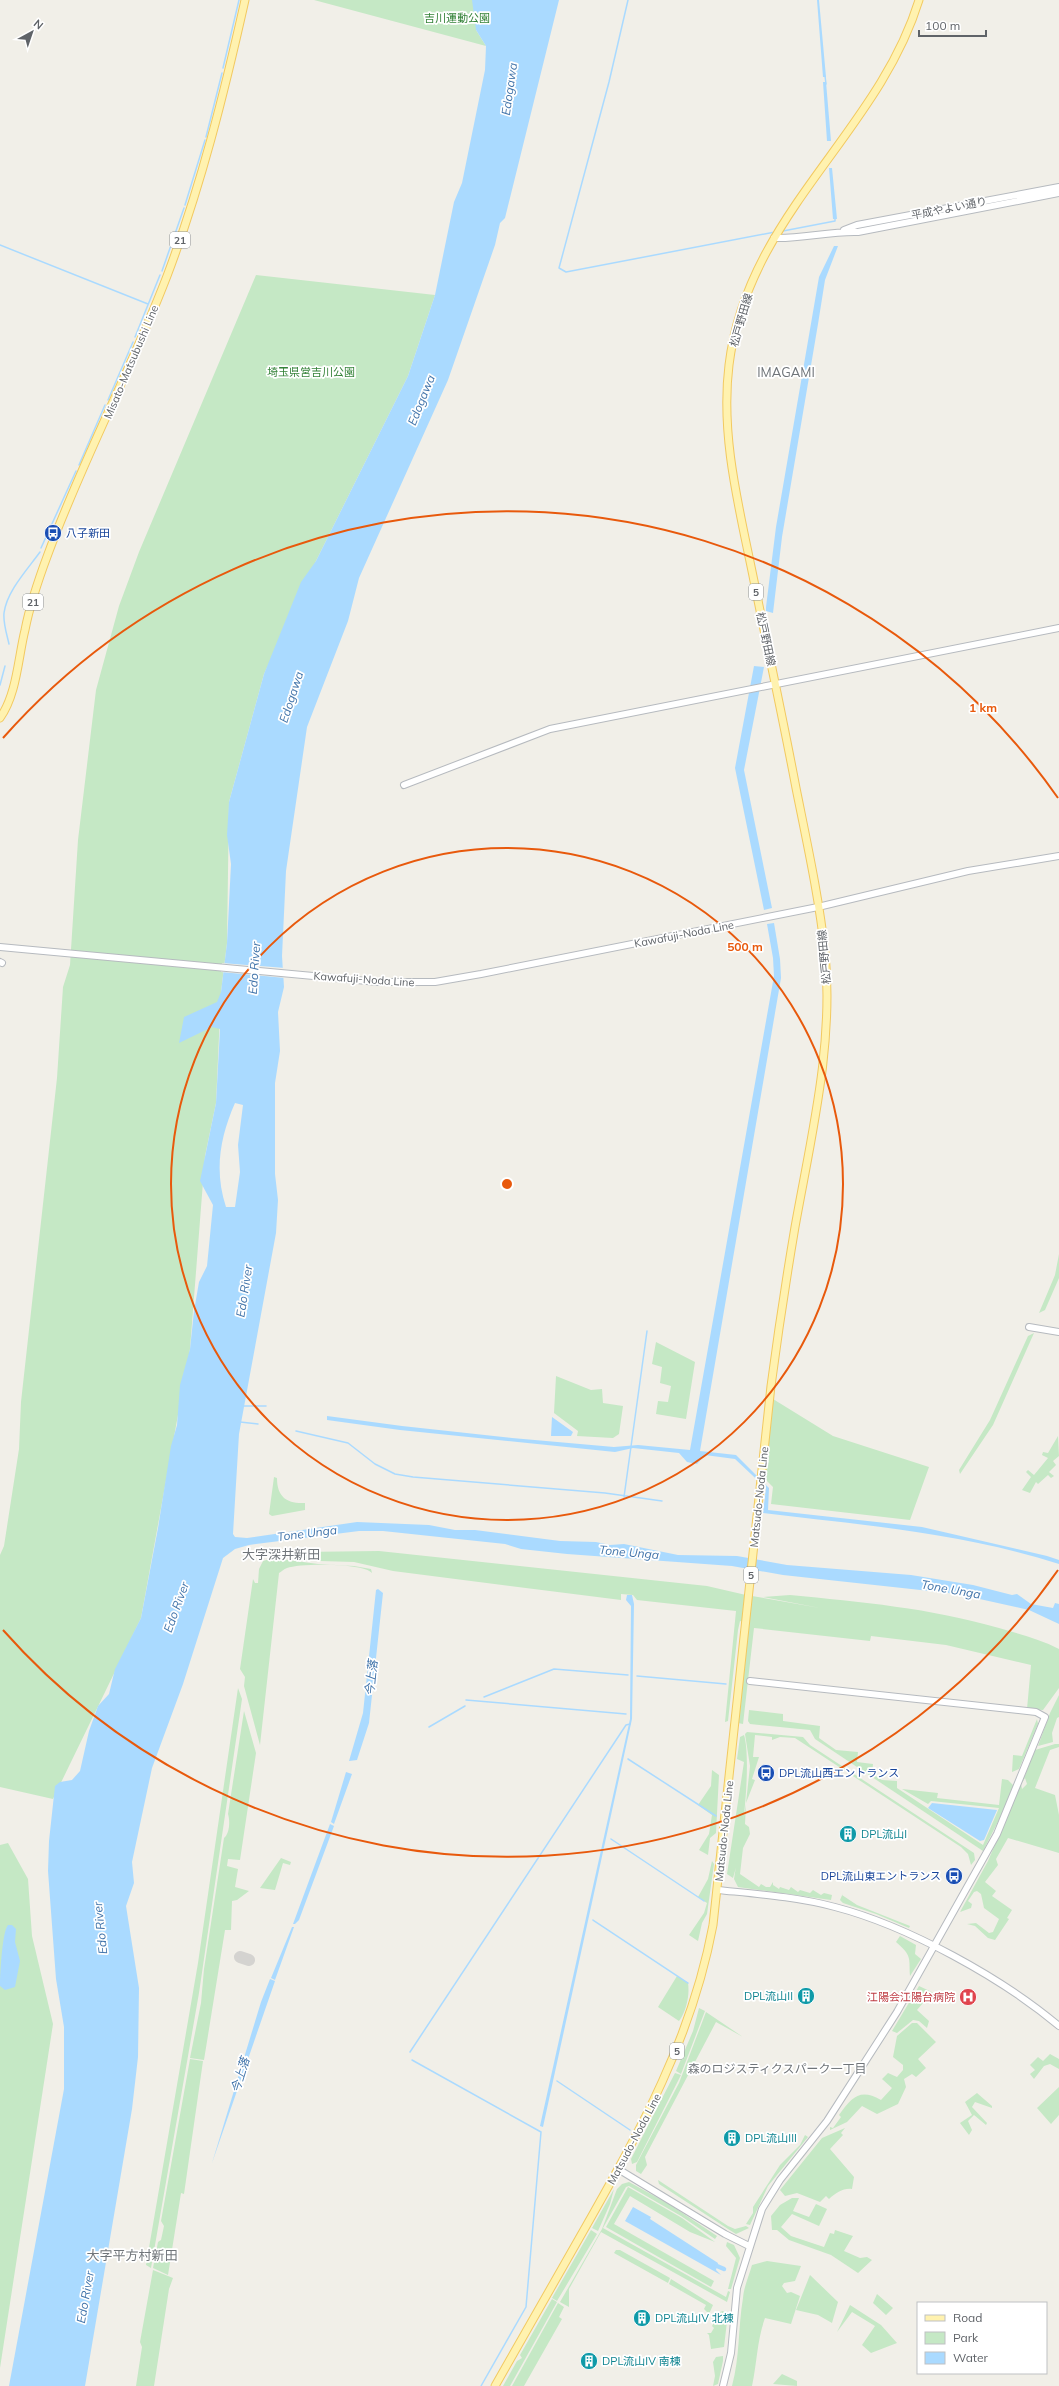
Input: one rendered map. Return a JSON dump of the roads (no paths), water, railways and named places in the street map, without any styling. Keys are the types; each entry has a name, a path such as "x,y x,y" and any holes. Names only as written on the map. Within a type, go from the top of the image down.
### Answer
{"main road":[{"name":"Misato-Matsubushi Line","path":"0,718 10,695 25,628 48,554 154,308 188,216 219,114 245,0"},
{"name":"松戸野田線","path":"771,1386 822,1066 827,988 818,907 775,684 736,494 727,407 729,365 738,320 756,272 774,238 798,199 869,100 888,69 905,39 919,0"},
{"name":"Matsudo-Noda Line","path":"495,2386 618,2169 655,2100 686,2028 705,1963 718,1890 771,1386"}],"street":[{"name":"平成やよい通り","path":"840,232 857,225 1059,187"},
{"name":"平成やよい通り","path":"774,238 796,238 840,232 858,232 903,225 1059,193"},
{"path":"404,785 550,729 1059,628"},
{"name":"Kawafuji-Noda Line","path":"0,947 402,983 448,980 818,907 968,871 1059,856"},
{"path":"1029,1327 1059,1332"},
{"path":"723,2386 731,2353 737,2288 749,2246 762,2209 771,2192 819,2133 897,2012 997,1834 1045,1717 1036,1712 750,1681"},
{"path":"718,1890 835,1906 884,1923 933,1947 1008,1988 1059,2026"},
{"path":"618,2169 725,2234 749,2246"}],"water":[{"path":"472,0 559,0 505,218 500,223 495,245 448,380 359,578 348,621 307,727 286,871 282,956 284,987 278,1012 280,1051 275,1083 275,1174 278,1200 276,1233 239,1434 233,1534 235,1537 247,1538 357,1522 429,1525 455,1530 475,1530 560,1541 596,1542 610,1545 624,1544 678,1555 737,1556 787,1565 911,1575 973,1585 1012,1595 1017,1594 1031,1604 1053,1608 1055,1603 1059,1604 1059,1624 1029,1610 957,1594 783,1575 732,1566 567,1554 521,1549 505,1544 383,1531 359,1531 249,1545 235,1549 223,1558 183,1684 152,1768 132,1862 134,1883 126,1906 139,1988 138,2057 132,2109 85,2386 9,2386 64,2089 64,2027 56,1979 48,1871 49,1841 55,1786 60,1782 72,1780 80,1771 89,1731 98,1706 109,1694 115,1669 141,1618 158,1528 171,1446 177,1425 180,1385 190,1349 199,1282 207,1266 213,1205 200,1181 216,1103 220,1029 212,1027 179,1043 184,1017 217,1002 221,992 227,943 231,864 227,835 229,802 264,674 301,582 316,561 408,376 435,295 454,202 462,183 485,70 486,46 476,30","holes":["235,1103 243,1105 238,1145 240,1172 235,1207 226,1207 220,1180 220,1154 222,1141"]},
{"path":"817,0 819,0 826,77 823,77"},
{"path":"823,82 826,82 831,141 827,141"},
{"path":"829,168 832,168 837,219 833,219"},
{"path":"834,246 838,246 825,280 782,537 773,613 766,611 766,607 776,527 819,277"},
{"path":"754,666 764,667 744,770 772,908 764,910 735,768"},
{"path":"774,923 780,959 781,978 700,1451 736,1455 769,1488 768,1510 922,1527 1047,1556 1059,1560 1059,1564 1023,1553 949,1537 875,1526 763,1513 766,1488 735,1459 705,1455 697,1464 687,1462 679,1453 633,1448 615,1452 400,1430 327,1420 327,1416 512,1438 614,1447 638,1445 690,1450 774,976 773,958 767,924"},
{"path":"552,1417 573,1432 571,1436 551,1436"},
{"name":"今上落","path":"378,1589 383,1593 369,1723 357,1760 349,1761 363,1713 376,1590"},
{"path":"627,1595 632,1595 634,1604 632,1719 543,2127 540,2126 630,1719 631,1606 626,1600"},
{"path":"346,1772 352,1774 334,1824 331,1822"},
{"path":"932,1803 997,1810 984,1840 980,1841 928,1808"},
{"path":"330,1824 334,1826 299,1920 293,1924"},
{"path":"8,1925 12,1925 16,1929 15,1942 20,1961 15,1987 5,1990 0,1986 0,1973 4,1936"},
{"path":"292,1927 294,1927 275,1980 271,1978"},
{"name":"今上落","path":"270,1979 275,1981 212,2163 261,2002"},
{"path":"633,2207 651,2217 650,2219 718,2263 716,2270 721,2275 625,2221"}],"waterway":[{"path":"223,68 239,0"},
{"path":"628,0 609,82 559,268 566,272 775,232"},
{"path":"206,137 222,73"},
{"path":"825,76 826,84"},
{"path":"185,205 205,140"},
{"path":"162,271 184,208"},
{"path":"783,231 835,221 835,218"},
{"path":"0,245 148,304"},
{"path":"135,337 160,275"},
{"path":"108,400 133,342"},
{"path":"79,465 105,405"},
{"path":"41,548 76,471"},
{"path":"9,644 4,621 6,605 18,581 40,552"},
{"path":"0,685 5,666"},
{"path":"624,1497 647,1331"},
{"path":"242,1406 266,1406"},
{"path":"240,1422 258,1424"},
{"path":"296,1431 348,1443 375,1464 395,1474 413,1477 605,1493 662,1501"},
{"path":"484,1697 554,1669 628,1675"},
{"path":"637,1676 726,1684"},
{"path":"466,1700 626,1714"},
{"path":"429,1727 465,1706"},
{"path":"410,2052 626,1725 630,1724"},
{"path":"628,1759 716,1816"},
{"path":"611,1839 704,1901"},
{"path":"593,1920 688,1983"},
{"path":"412,2060 541,2132 526,2307 481,2386"},
{"path":"557,2081 630,2130"},
{"path":"717,2266 724,2269"}],"place":[{"name":"八子新田","path":"53,533"},
{"name":"DPL流山西エントランス","path":"766,1773"},
{"name":"DPL流山I","path":"848,1834"},
{"name":"DPL流山東エントランス","path":"954,1876"},
{"name":"DPL流山II","path":"806,1996"},
{"name":"江陽会江陽台病院","path":"968,1997"},
{"name":"DPL流山III","path":"732,2138"},
{"name":"DPL流山IV 北棟","path":"642,2318"},
{"name":"DPL流山IV 南棟","path":"589,2361"}],"district":[{"name":"IMAGAMI","path":"786,372"},
{"name":"大字深井新田","path":"281,1554"},
{"name":"森のロジスティクスパーク一丁目","path":"777,2068"},
{"name":"大字平方村新田","path":"132,2255"}],"park label":[{"name":"吉川運動公園","path":"457,18"},
{"name":"埼玉県営吉川公園","path":"311,372"}],"water label":[{"name":"Edogawa","path":"509,89"},
{"name":"Edogawa","path":"421,400"},
{"name":"Edogawa","path":"291,697"},
{"name":"Edo River","path":"254,968"},
{"name":"Edo River","path":"244,1291"},
{"name":"Tone Unga","path":"307,1533"},
{"name":"Tone Unga","path":"629,1552"},
{"name":"Tone Unga","path":"951,1589"},
{"name":"Edo River","path":"176,1607"},
{"name":"Edo River","path":"100,1928"},
{"name":"Edo River","path":"85,2297"}]}
